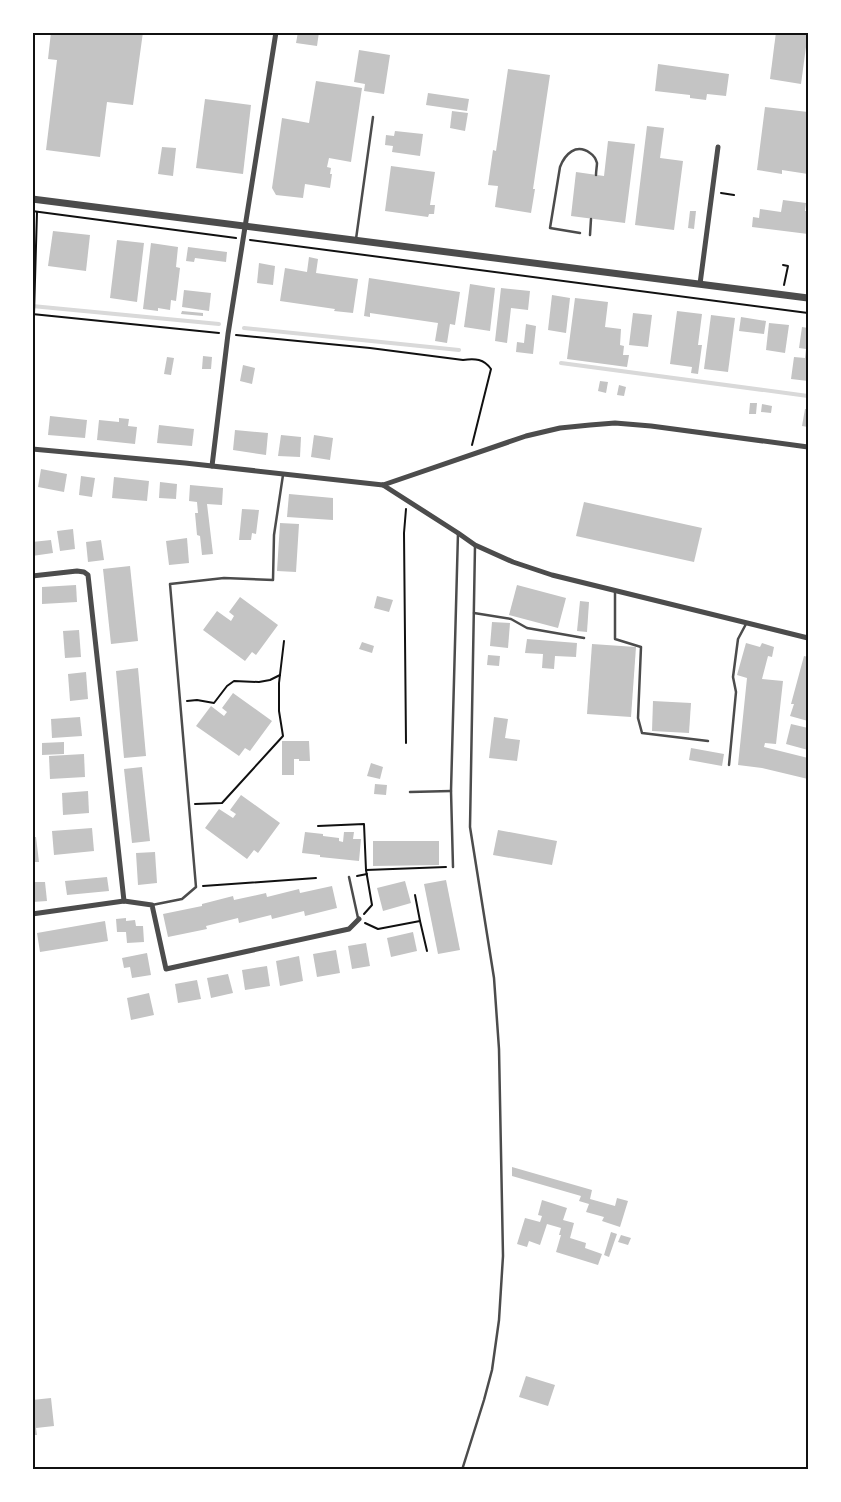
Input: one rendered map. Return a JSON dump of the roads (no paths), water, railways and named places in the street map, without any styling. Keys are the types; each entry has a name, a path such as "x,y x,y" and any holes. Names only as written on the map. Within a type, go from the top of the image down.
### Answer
{"street":[{"path":"212,466 228,334 276,32"},
{"path":"700,284 718,147"},
{"path":"35,199 808,298"},
{"path":"33,449 383,485 526,436 560,428 615,423 808,447"},
{"path":"383,485 475,545 513,562 552,575 808,638"},
{"path":"32,576 77,571 88,575 124,901"},
{"path":"32,914 124,901 152,905 166,969 349,929 359,919"}],"lane":[{"path":"356,240 373,117"},
{"path":"580,233 550,228 560,167 569,152 582,149 593,156 597,162 596,175"},
{"path":"590,234 591,219"},
{"path":"152,905 182,899 196,887 170,584 224,578 273,580 274,535 283,474"},
{"path":"453,866 451,792 458,533"},
{"path":"462,1470 492,1370 499,1320 503,1256 499,1049 494,978 470,827 475,545"},
{"path":"615,591 615,639 641,647 638,718 642,733 708,741"},
{"path":"474,613 511,619 527,628 584,638"},
{"path":"729,765 736,692 733,677 738,639 746,623"},
{"path":"410,792 451,792"},
{"path":"349,877 359,919"}],"waterway":[{"path":"32,306 219,324"},
{"path":"244,328 459,350"},
{"path":"561,363 808,396"}]}
